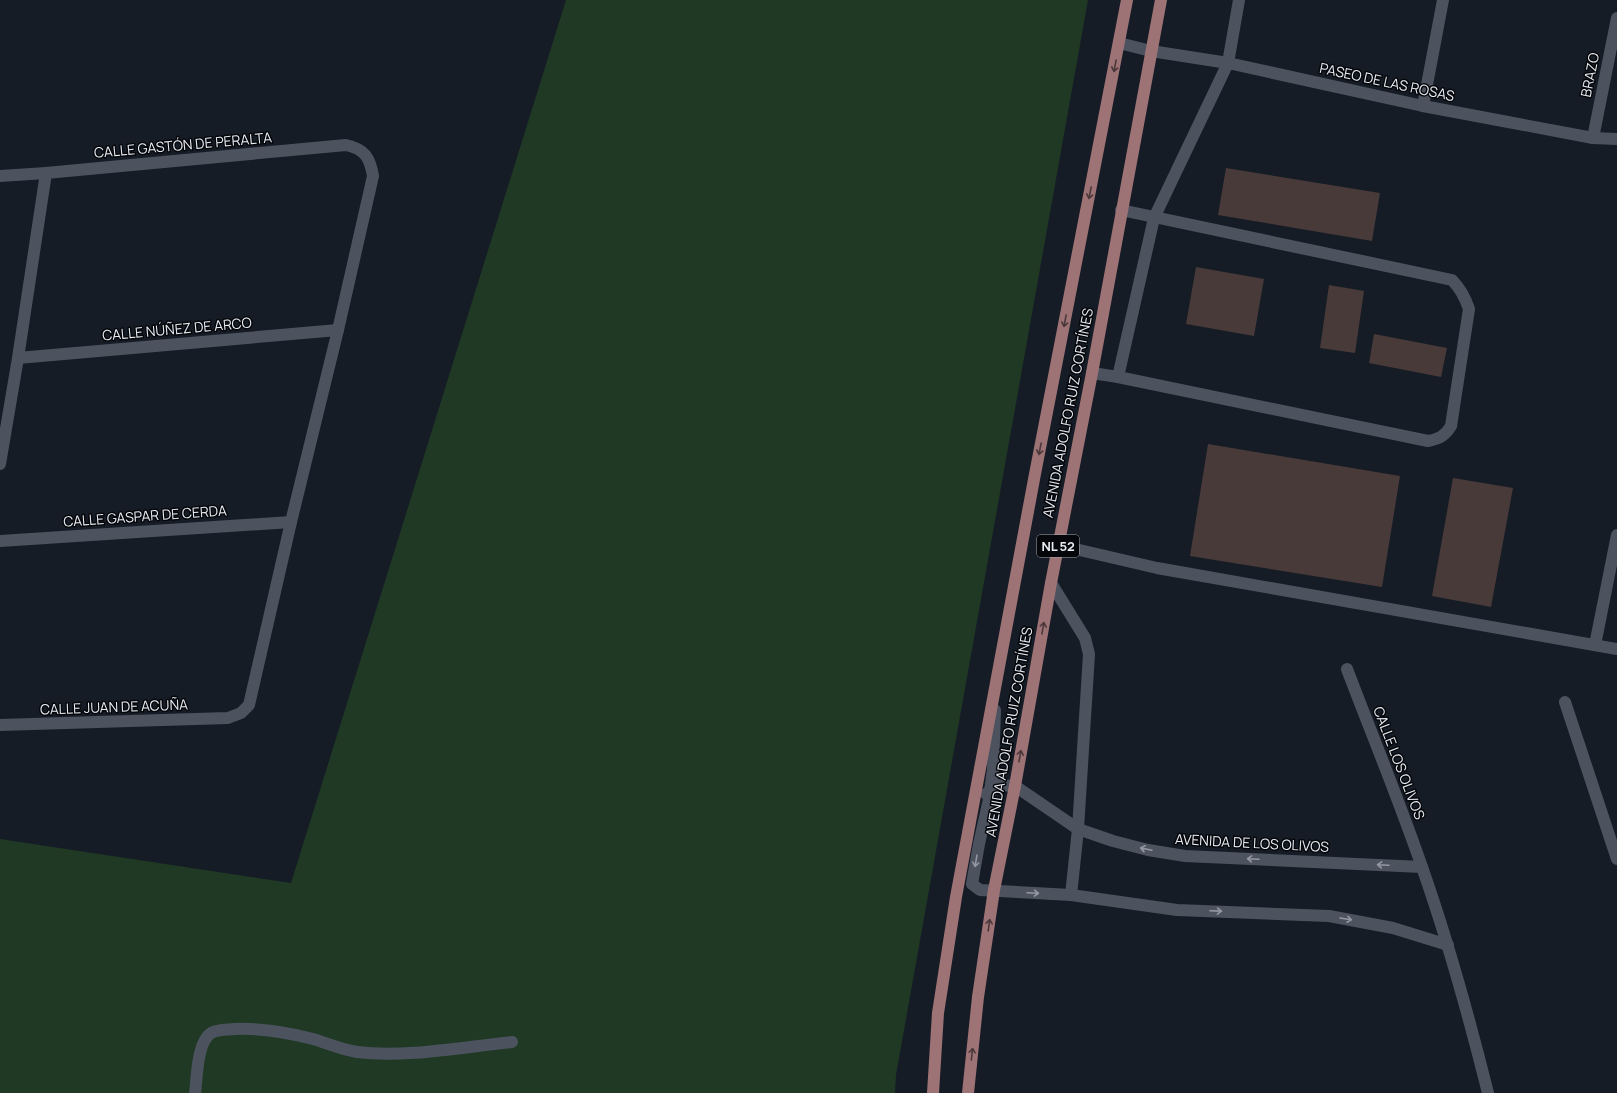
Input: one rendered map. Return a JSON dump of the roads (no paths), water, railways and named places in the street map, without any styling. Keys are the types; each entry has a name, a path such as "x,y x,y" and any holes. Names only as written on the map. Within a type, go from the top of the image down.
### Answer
{"main road":[{"path":"933,1093 938,1013 971,812 1128,0"},
{"name":"AVENIDA ADOLFO RUIZ CORTÍNES","path":"968,1093 978,997 994,890 1015,786 1058,545 1092,373 1161,0"}],"street":[{"path":"1118,377 1154,218 1228,63 1240,0"},
{"path":"1423,106 1443,0"},
{"name":"BRAZO","path":"1593,138 1617,18"},
{"name":"PASEO DE LAS ROSAS","path":"1119,43 1151,51 1228,63 1423,106 1593,138 1617,139"},
{"name":"CALLE GASTÓN DE PERALTA","path":"0,176 346,145 358,147 366,155 371,164 373,176 338,330"},
{"path":"0,464 18,358 46,173"},
{"path":"1092,373 1118,377 1428,441 1438,439 1446,434 1450,426 1469,309 1460,288 1452,280 1121,210"},
{"path":"291,522 338,330"},
{"name":"CALLE NÚÑEZ DE ARCO","path":"18,358 338,330"},
{"name":"CALLE GASPAR DE CERDA","path":"0,541 291,522"},
{"name":"CALLE JUAN DE ACUÑA","path":"0,725 228,718 241,713 249,705 252,695 291,522"},
{"path":"1595,646 1617,535"},
{"path":"1058,545 1158,568 1617,649"},
{"path":"1051,583 1085,638 1089,654 1078,829 1072,895"},
{"path":"1003,643 994,715 993,769 972,884 980,890 1072,895 1177,910 1329,916 1393,928 1448,945"},
{"name":"CALLE LOS OLIVOS","path":"1347,669 1422,867"},
{"path":"1565,702 1617,859"},
{"path":"971,812 990,790 997,785 1015,786"},
{"name":"AVENIDA DE LOS OLIVOS","path":"1015,786 1078,829 1112,841 1148,850 1184,856 1422,867"},
{"path":"1422,867 1448,945 1488,1093"},
{"path":"194,1093 200,1050 205,1038 212,1033 222,1030 255,1028 273,1030 312,1039 355,1052 385,1054 512,1042"}]}
